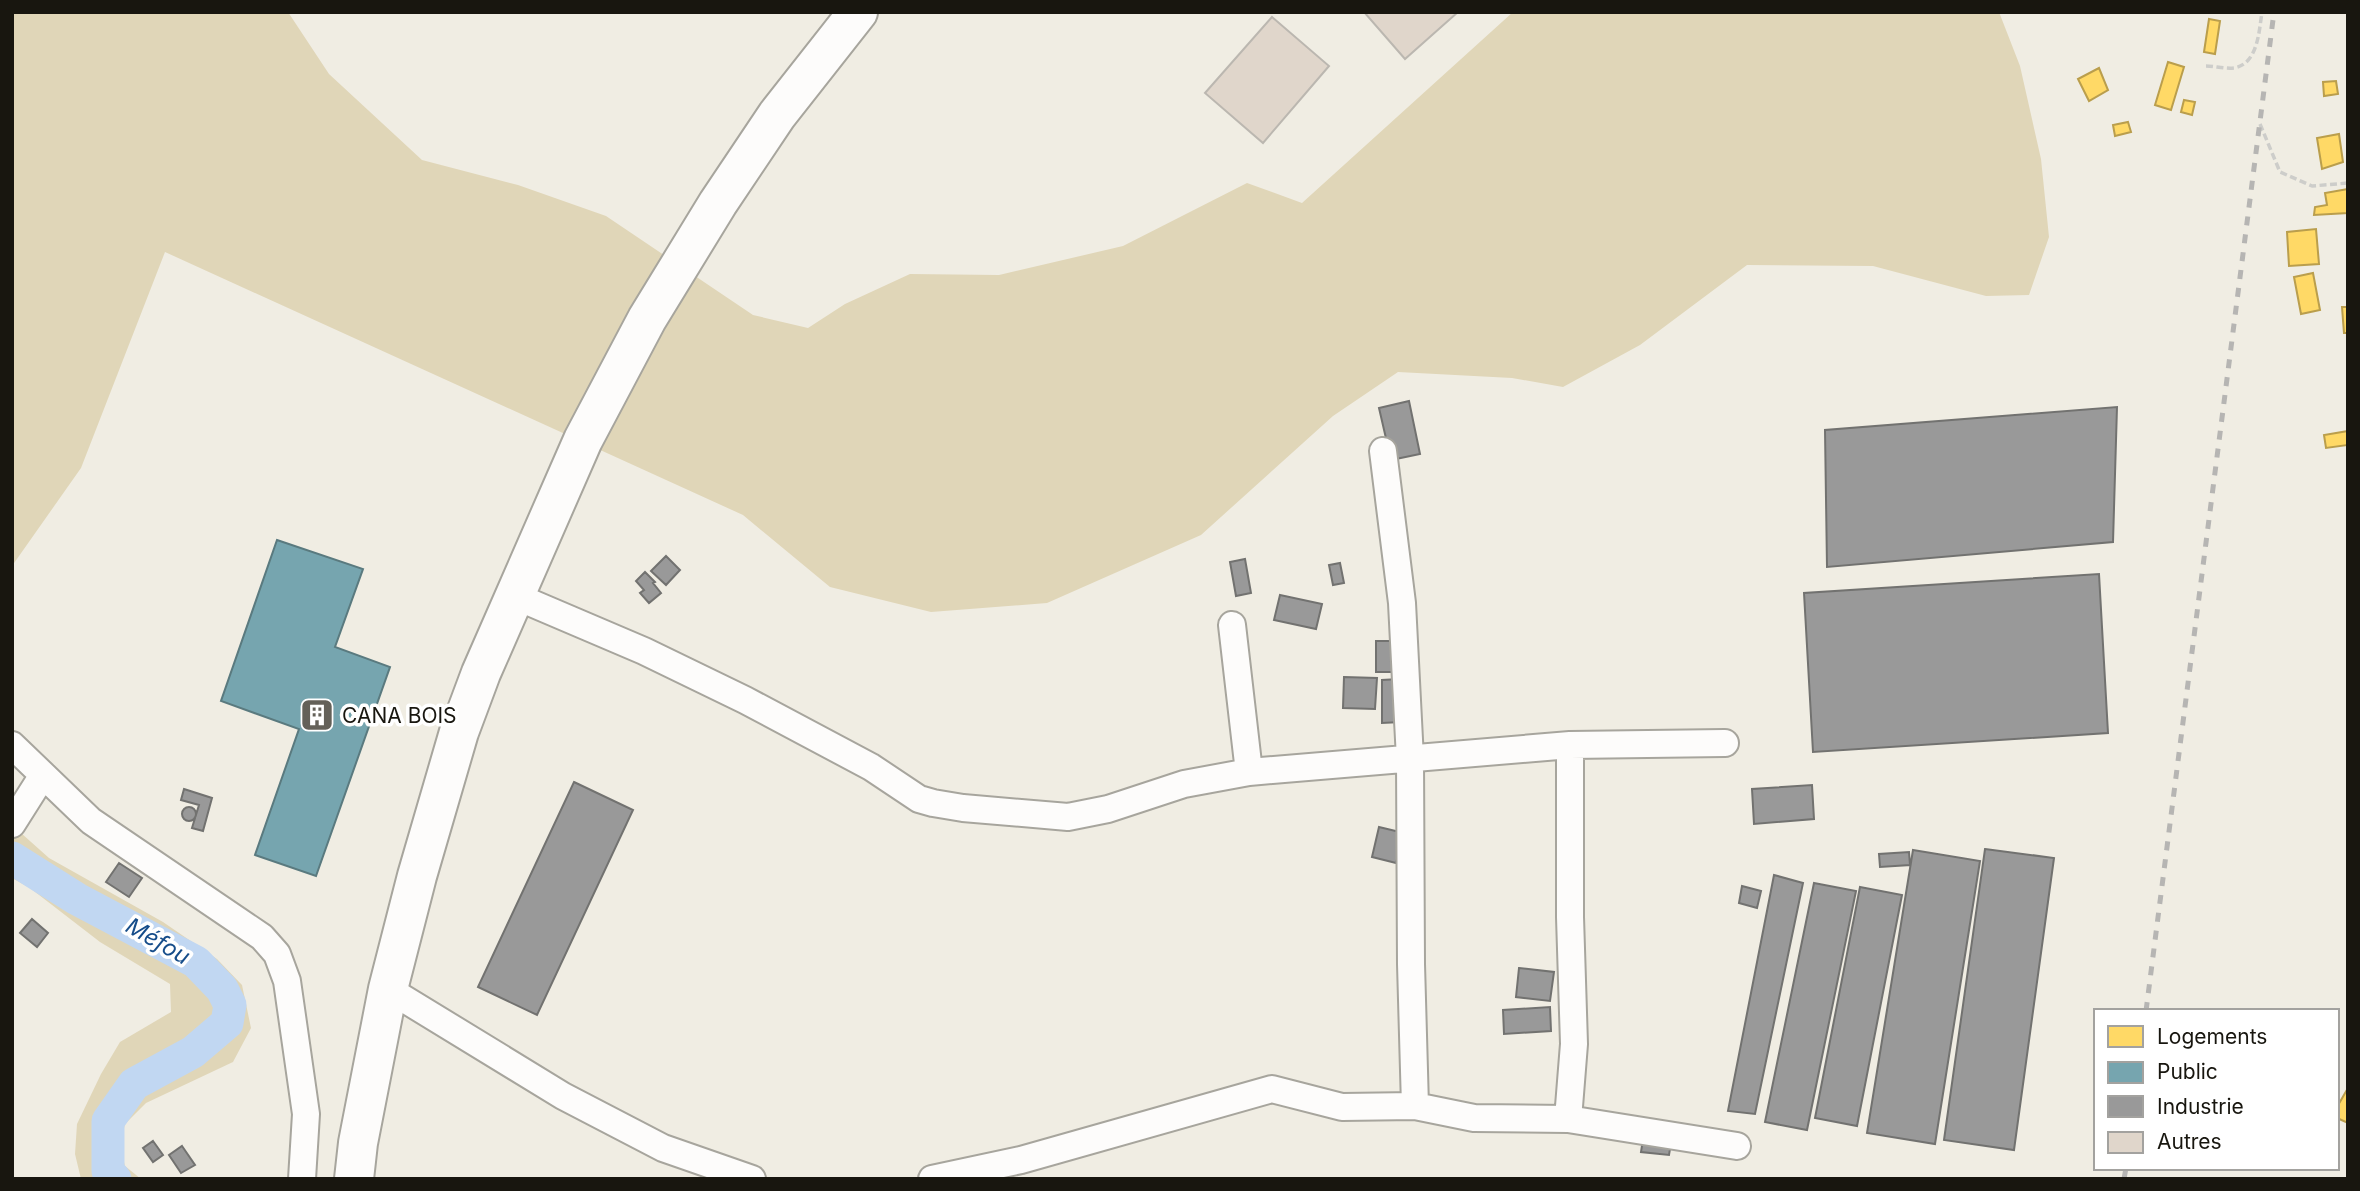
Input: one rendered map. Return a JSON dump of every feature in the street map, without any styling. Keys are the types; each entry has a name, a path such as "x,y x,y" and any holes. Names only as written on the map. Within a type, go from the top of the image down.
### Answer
{"highway":[{"path":"354,1179 358,1143 388,989 417,876 460,732 481,673 583,440 647,319 718,203 777,115 858,12"}],"street":[{"path":"1383,452 1402,603 1410,759 1410,964 1415,1106"},
{"path":"515,596 643,651 745,700 871,767 919,799 933,803 1068,817 1108,809 1185,784 1249,772 1570,745 1725,743"},
{"path":"1232,625 1249,772"},
{"path":"12,745 91,821 262,937 276,954 287,981 306,1114 302,1179"},
{"path":"1568,1119 1574,1044 1570,917 1570,745"},
{"path":"12,824 43,775"},
{"path":"388,989 563,1096 663,1148 752,1179"},
{"path":"932,1179 1021,1160 1272,1089 1342,1107 1415,1106 1474,1118 1568,1119 1737,1146"}],"path":[{"path":"2206,66 2235,68 2251,58 2259,34 2262,12"},
{"path":"2260,124 2280,172 2312,186 2348,183"}],"shaded area":[{"path":"12,12 288,12 329,74 422,160 518,185 606,216 753,315 808,328 845,304 910,274 999,275 1123,246 1247,183 1302,203 1513,12 1999,12 2020,66 2041,159 2049,237 2029,295 1986,296 1873,266 1747,265 1640,345 1563,387 1512,378 1398,372 1333,416 1201,535 1047,603 931,612 830,587 743,515 165,252 81,468 12,566"},
{"path":"12,825 49,858 163,922 217,959 242,985 251,1028 233,1062 146,1103 125,1124 120,1146 125,1166 141,1179 81,1179 75,1154 77,1124 120,1042 171,1012 170,984 100,942 30,888 12,878"}],"building: Logements":[{"path":"2209,19 2220,21 2215,54 2204,52"},
{"path":"2168,62 2184,67 2171,110 2155,105"},
{"path":"2099,68 2108,90 2089,101 2078,79"},
{"path":"2336,81 2338,94 2324,96 2323,82"},
{"path":"2184,100 2195,102 2192,115 2181,112"},
{"path":"2128,122 2131,132 2115,136 2113,125"},
{"path":"2339,134 2343,162 2322,169 2317,138"},
{"path":"2348,189 2348,213 2314,215 2315,207 2327,205 2325,193"},
{"path":"2316,229 2319,264 2289,266 2287,232"},
{"path":"2313,273 2320,310 2301,314 2294,277"},
{"path":"2342,307 2348,307 2348,333 2344,333"},
{"path":"2348,431 2348,445 2326,448 2324,435"},
{"path":"2348,1088 2348,1123 2339,1119 2339,1104"}],"building: Public":[{"name":"CANA BOIS","path":"277,540 363,569 335,647 390,667 316,876 255,855 299,729 221,701"}],"building: Industrie":[{"path":"1409,401 1420,454 1391,460 1379,408"},
{"path":"2117,407 2113,542 1827,567 1825,430"},
{"path":"666,556 680,570 666,585 651,571"},
{"path":"1245,559 1251,593 1236,596 1230,562"},
{"path":"1340,563 1344,583 1333,585 1329,565"},
{"path":"645,572 661,593 649,603 640,593 644,590 636,581"},
{"path":"2099,574 2108,733 1813,752 1804,593"},
{"path":"1280,595 1322,604 1316,629 1274,620"},
{"path":"1376,641 1398,641 1398,672 1376,672"},
{"path":"1344,677 1377,678 1375,709 1343,708"},
{"path":"1399,679 1401,722 1382,723 1382,680"},
{"path":"574,782 633,810 537,1015 478,987"},
{"path":"1812,785 1814,819 1754,824 1752,789"},
{"path":"184,789 212,798 203,831 192,828 199,805 181,800"},
{"path":"189,807 194,809 194,819 189,821 184,819 182,814 184,809"},
{"path":"1379,827 1404,833 1396,863 1372,857"},
{"path":"1985,849 2054,858 2014,1150 1944,1140"},
{"path":"1913,850 1980,861 1935,1144 1867,1133"},
{"path":"1909,852 1910,865 1880,867 1879,854"},
{"path":"119,863 142,878 129,897 106,882"},
{"path":"1774,875 1803,883 1755,1114 1728,1111"},
{"path":"1814,883 1856,891 1807,1130 1765,1122"},
{"path":"1742,886 1761,891 1757,908 1739,903"},
{"path":"1860,887 1902,895 1857,1126 1815,1118"},
{"path":"32,919 48,933 37,947 20,933"},
{"path":"1519,968 1554,972 1550,1001 1516,997"},
{"path":"1550,1007 1551,1031 1504,1034 1503,1010"},
{"path":"1643,1139 1671,1143 1669,1155 1641,1152"},
{"path":"153,1141 163,1155 153,1162 143,1148"},
{"path":"182,1146 195,1165 181,1173 169,1155"}],"building: Autres":[{"path":"1364,12 1458,12 1405,59"},
{"path":"1272,17 1329,66 1263,143 1205,93"}],"waterway":[{"name":"Méfou","path":"12,858 77,899 196,962 222,989 230,1005 227,1023 193,1052 134,1084 108,1121 108,1171 115,1179"}],"railway":[{"path":"2146,1009 2274,12"},
{"path":"2124,1179 2126,1170"}],"place":[{"name":"CANA BOIS","path":"317,715"}]}
